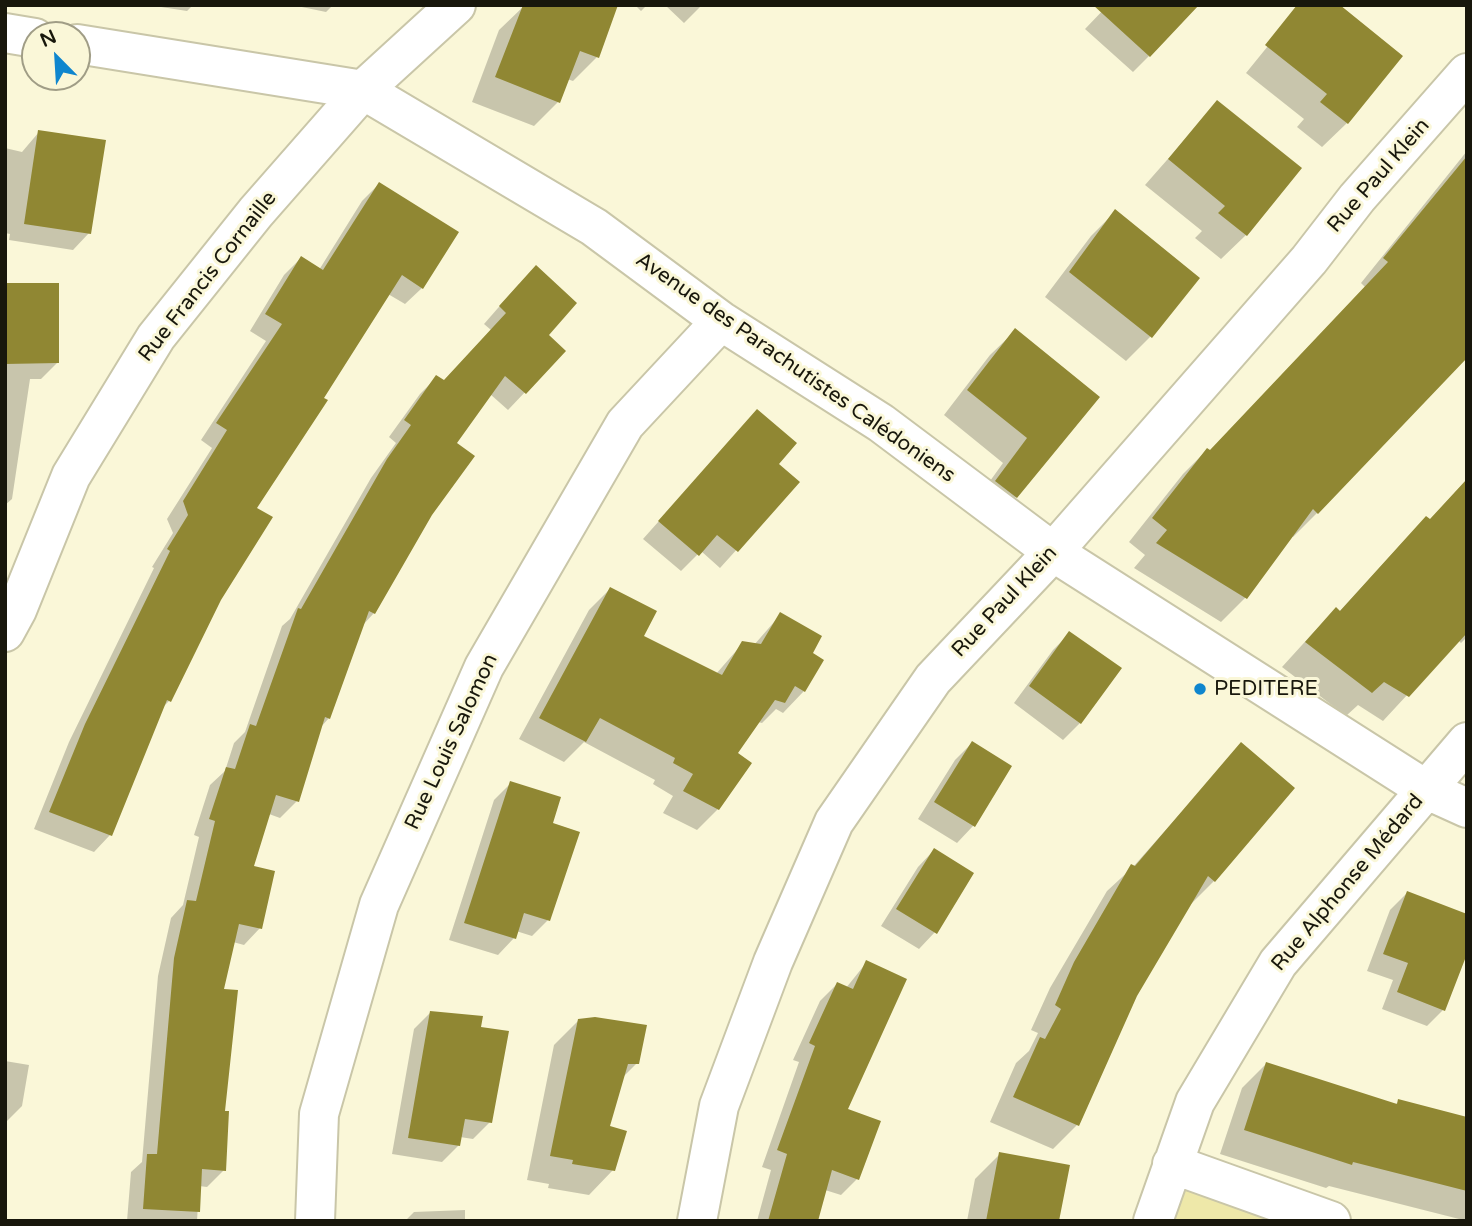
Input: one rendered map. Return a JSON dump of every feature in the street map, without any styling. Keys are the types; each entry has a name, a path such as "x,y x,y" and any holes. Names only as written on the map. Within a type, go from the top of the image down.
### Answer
{"street":[{"name":"Rue Francis Cornaille","path":"5,632 18,610 71,476 156,337 256,212 363,90 456,5"},
{"name":"Avenue des Parachutistes Calédoniens","path":"91,46 363,90 594,226 721,321 881,423 1053,552 1425,789 1467,808"},
{"name":"Rue Paul Klein","path":"697,1221 719,1106 773,962 834,822 933,679 1053,552 1309,260 1357,198 1467,73"},
{"name":"Rue Louis Salomon","path":"315,1221 319,1114 379,905 484,667 625,424 721,321"},
{"name":"Rue Alphonse Médard","path":"1153,1221 1195,1102 1278,963 1467,742"},
{"path":"1172,1164 1331,1221"}],"shaded area":[{"path":"1172,1164 1331,1221 1153,1221"}],"building":[{"path":"523,5 618,5 599,58 580,51 560,103 495,77"},
{"path":"1093,5 1199,5 1150,57"},
{"path":"1297,5 1340,5 1403,56 1348,124 1320,102 1327,94 1265,45"},
{"path":"1217,100 1302,168 1247,236 1218,213 1225,206 1168,159"},
{"path":"38,130 106,140 91,234 24,224"},
{"path":"1467,156 1467,358 1318,514 1313,509 1247,599 1156,543 1167,530 1152,518 1207,448 1210,450 1388,262 1383,258"},
{"path":"379,182 459,232 423,289 402,275 324,398 328,400 257,508 273,517 221,600 171,702 167,700 112,836 49,812 85,724 170,551 167,549 188,515 183,501 227,430 216,423 282,324 265,314 301,256 323,270"},
{"path":"1115,209 1200,278 1152,338 1069,272"},
{"path":"536,265 577,303 549,335 566,351 526,394 505,376 457,443 475,456 432,515 375,614 369,611 330,719 325,717 299,802 276,795 254,866 275,871 262,929 239,924 224,989 238,990 225,1111 229,1111 226,1171 202,1169 200,1212 143,1209 147,1154 157,1154 174,958 187,900 196,901 215,821 209,819 226,767 235,769 250,724 256,726 298,608 301,609 387,459 411,425 404,420 436,375 444,380 506,313 499,306"},
{"path":"5,283 59,283 59,363 5,364"},
{"path":"1015,328 1100,397 1017,498 995,481 1027,438 967,390"},
{"path":"757,409 797,443 779,464 800,482 738,552 717,535 699,556 658,521"},
{"path":"1467,479 1467,633 1409,697 1384,682 1372,693 1305,642 1336,607 1340,611 1426,516 1430,519"},
{"path":"610,587 657,611 644,636 722,675 742,641 761,644 780,612 822,636 813,653 824,660 805,692 795,686 785,703 775,700 738,753 752,763 719,810 683,791 693,774 673,763 675,758 600,718 586,742 539,718"},
{"path":"1069,631 1122,668 1081,724 1029,686"},
{"path":"972,741 1012,766 975,827 934,802"},
{"path":"1241,742 1295,788 1215,882 1208,876 1137,996 1079,1126 1013,1097 1040,1037 1045,1039 1061,1009 1055,1005 1074,962 1131,864 1135,866"},
{"path":"510,781 561,797 553,823 580,832 550,921 524,913 516,939 464,923"},
{"path":"934,848 974,873 937,934 896,909"},
{"path":"1407,891 1467,914 1467,954 1445,1011 1397,992 1408,963 1383,954"},
{"path":"866,960 907,979 848,1109 881,1121 859,1180 832,1170 818,1221 768,1221 787,1154 777,1150 815,1046 809,1043 837,982 853,989"},
{"path":"430,1011 483,1016 481,1027 509,1031 492,1123 465,1119 460,1146 408,1138"},
{"path":"595,1017 647,1025 639,1064 628,1064 610,1126 627,1131 615,1171 572,1164 573,1160 550,1156 578,1019"},
{"path":"1266,1062 1397,1104 1398,1099 1467,1117 1467,1191 1353,1162 1352,1165 1244,1130"},
{"path":"999,1152 1070,1165 1059,1221 986,1221"}],"place":[{"name":"PEDITERE","path":"1200,689"}]}
